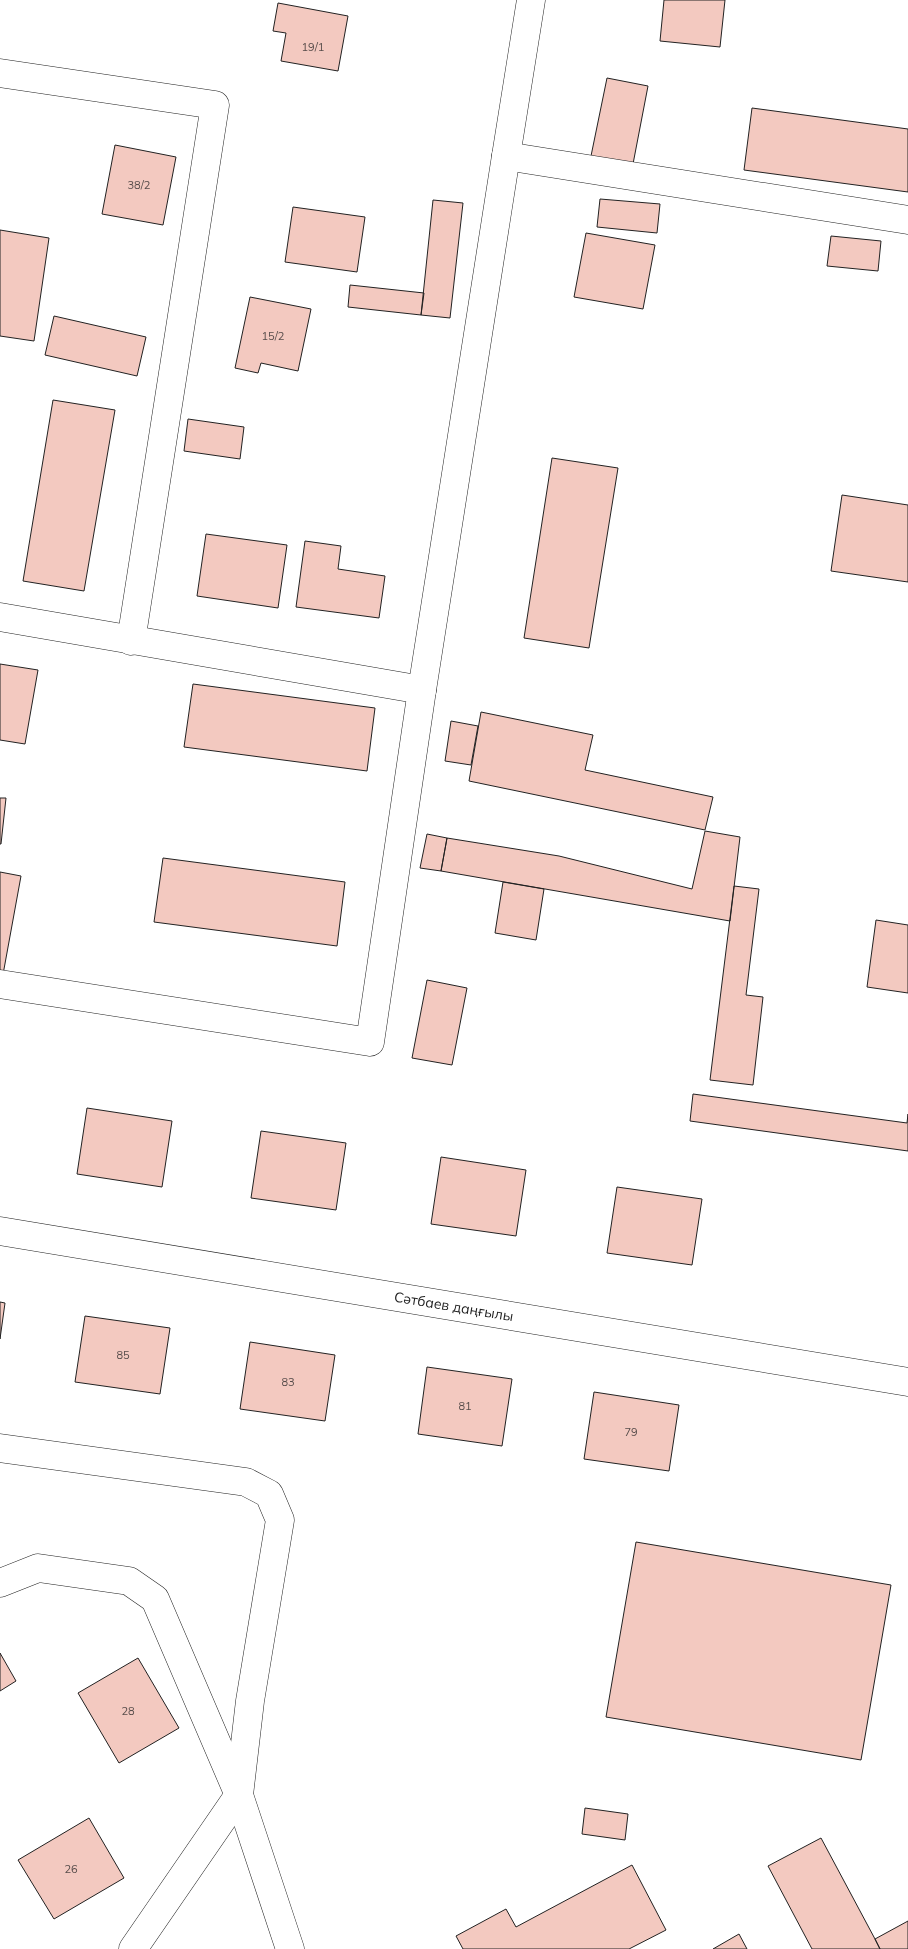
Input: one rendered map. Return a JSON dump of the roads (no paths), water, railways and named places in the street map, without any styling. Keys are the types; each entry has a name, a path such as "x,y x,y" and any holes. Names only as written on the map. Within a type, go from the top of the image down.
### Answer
{"street":[{"path":"0,984 370,1042 422,690 531,0"},
{"path":"0,73 215,105 132,641"},
{"path":"506,156 908,220"},
{"path":"0,616 132,641 422,690"},
{"name":"Сәтбаев даңғылы","path":"0,1231 908,1382"},
{"path":"0,1448 246,1482 269,1494 280,1520 250,1701 239,1795 133,1949"},
{"path":"0,1583 38,1568 129,1581 155,1599 239,1795 290,1949"}]}
